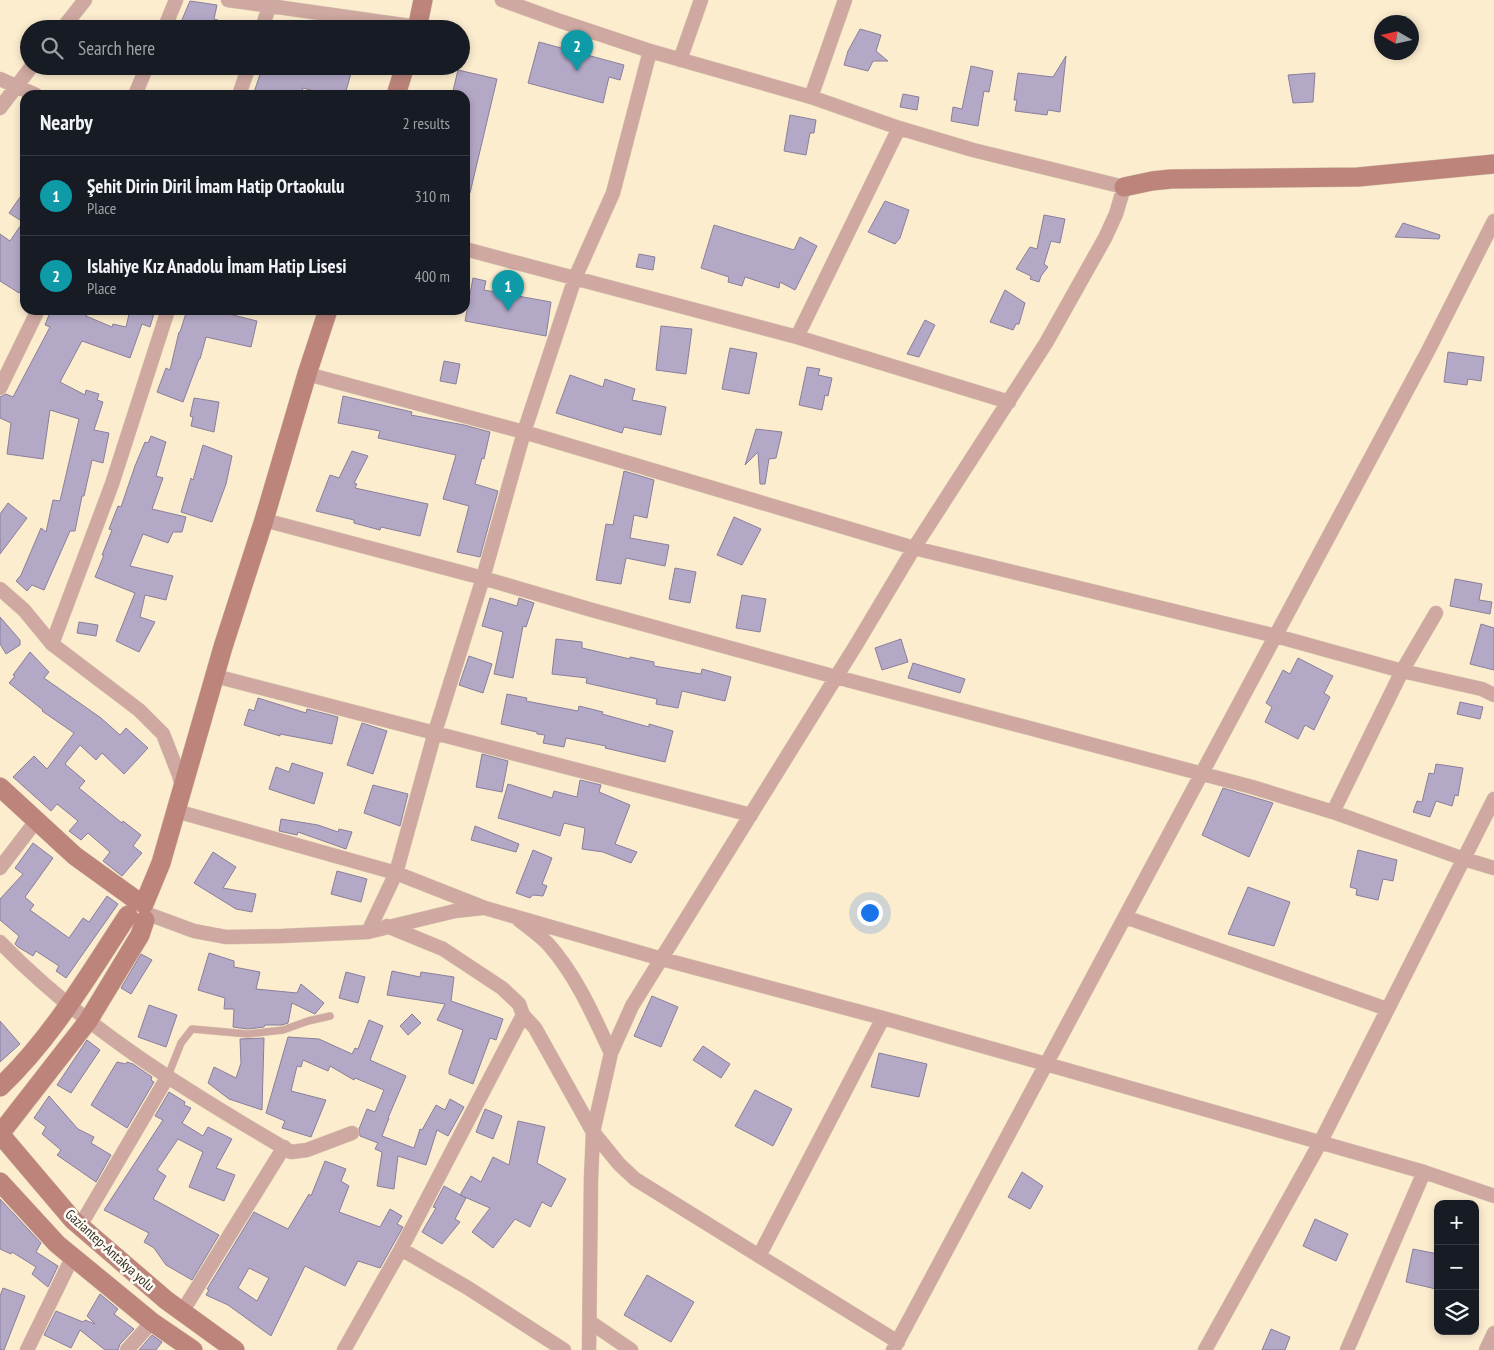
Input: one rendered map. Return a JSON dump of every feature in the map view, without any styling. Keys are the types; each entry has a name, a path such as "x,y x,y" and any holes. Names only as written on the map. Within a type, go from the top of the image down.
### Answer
{"street":[{"path":"69,20 85,0"},
{"path":"168,20 176,0"},
{"path":"228,0 363,20"},
{"path":"419,20 423,0"},
{"path":"502,0 650,51 811,97 899,128 974,150 1124,187 1171,179 1358,177 1494,164"},
{"path":"680,60 701,0"},
{"path":"811,97 846,0"},
{"path":"265,20 269,6"},
{"path":"368,932 396,873 435,732 524,432 575,278 613,193 650,51"},
{"path":"0,108 25,75"},
{"path":"137,90 144,75"},
{"path":"241,90 246,75"},
{"path":"398,90 402,75"},
{"path":"0,79 25,90"},
{"path":"797,336 899,128"},
{"path":"589,1350 591,1180 594,1132 611,1054 632,1006 914,548 1046,343 1105,238 1116,214 1124,187"},
{"path":"387,926 443,949 502,988 519,1004 523,1015 534,1028 594,1132 619,1164 635,1180 759,1256 896,1346 1428,352 1494,221"},
{"path":"470,250 797,336 1009,402"},
{"path":"0,388 36,315"},
{"path":"52,644 112,484 166,315"},
{"path":"0,1088 48,1035 68,1004 140,911 161,863 182,786 264,520 306,374 326,315"},
{"path":"306,374 524,432 914,548 1276,636 1402,672 1482,689 1494,695"},
{"path":"264,520 482,578 836,677 1202,774 1332,812 1464,860 1494,868"},
{"path":"0,589 24,610 52,644 139,710 163,734 182,786"},
{"path":"1332,812 1402,672 1436,613"},
{"path":"215,676 751,815"},
{"path":"0,787 75,856 140,911 194,931 226,937 368,932 455,911 485,908"},
{"path":"1205,1350 1320,1143 1494,800"},
{"path":"176,811 396,873 485,908 662,959 1046,1064 1424,1172 1494,1196"},
{"path":"0,868 36,820"},
{"path":"0,1134 88,1021 140,935 140,911"},
{"path":"515,916 548,944 567,967 584,994 611,1054"},
{"path":"1125,917 1387,1009"},
{"path":"0,942 88,1021 168,1076 291,1152 307,1150 352,1133"},
{"path":"344,1350 401,1249 523,1015"},
{"path":"759,1256 883,1018"},
{"path":"80,1226 168,1076"},
{"name":"Gaziantep-Antakya yolu","path":"0,1134 73,1220 182,1312 234,1350"},
{"path":"182,1312 284,1147"},
{"path":"1347,1350 1424,1172"},
{"name":"Gaziantep-Antakya yolu","path":"0,1182 57,1244 152,1322 193,1350"},
{"path":"401,1249 468,1288 564,1350"},
{"path":"27,1350 73,1256"},
{"path":"127,1350 152,1322"},
{"path":"590,1322 631,1350"},
{"path":"1486,1350 1494,1333"}],"lane":[{"path":"168,1076 181,1043 192,1028 248,1034 283,1030 330,1016"}],"building":[{"path":"190,1 217,5 214,19 217,20 182,20"},
{"path":"860,29 881,35 876,51 888,61 873,61 868,71 844,65 848,51"},
{"path":"539,42 624,65 620,80 609,77 603,103 528,83"},
{"path":"1066,56 1060,112 1048,110 1047,115 1015,111 1017,100 1014,100 1018,73 1053,77"},
{"path":"971,66 993,71 989,92 984,91 978,126 951,121 953,107 962,109"},
{"path":"470,73 497,79 470,193 470,90 453,90 457,75 470,75"},
{"path":"1315,73 1313,102 1293,103 1288,75"},
{"path":"260,75 350,75 346,90 310,90 303,88 302,90 255,90"},
{"path":"903,94 919,97 917,110 900,107"},
{"path":"790,115 816,120 814,133 810,133 806,155 784,151"},
{"path":"20,197 20,220 9,213"},
{"path":"885,201 909,210 900,238 895,244 868,232"},
{"path":"1044,215 1065,219 1060,243 1051,241 1044,264 1048,267 1039,282 1030,279 1031,276 1016,269 1030,247 1037,249"},
{"path":"1403,223 1440,235 1439,239 1395,237"},
{"path":"714,225 794,250 800,237 817,246 795,290 780,282 779,288 745,277 742,286 728,282 729,277 701,268"},
{"path":"20,226 19,293 0,281 0,234 10,241"},
{"path":"639,254 655,257 653,270 636,267"},
{"path":"473,278 486,281 484,290 551,302 546,336 465,321 466,315 470,315 470,294"},
{"path":"1005,290 1025,303 1019,324 1016,324 1013,330 990,322"},
{"path":"49,315 86,315 112,327 113,324 126,327 129,315 154,315 150,327 142,324 130,358 82,341 60,382 85,395 86,390 99,394 97,400 103,402 94,430 109,433 103,463 92,460 75,531 70,531 44,590 32,585 27,591 16,581 21,575 41,528 46,532 53,500 60,501 79,419 50,410 43,459 7,454 11,423 0,418 0,397 6,394 13,397 50,327 45,325"},
{"path":"185,315 233,315 257,321 251,347 206,337 200,359 183,402 157,392 166,368 170,370"},
{"path":"925,320 935,325 919,357 907,354"},
{"path":"661,326 692,329 686,374 656,370"},
{"path":"730,348 757,353 749,394 722,389"},
{"path":"1448,352 1484,357 1481,381 1468,379 1467,385 1444,382"},
{"path":"444,361 460,364 456,384 440,381"},
{"path":"807,367 820,369 818,375 832,378 828,396 825,395 822,410 799,405"},
{"path":"570,375 603,387 605,379 635,389 632,400 666,407 661,435 624,427 622,433 556,413"},
{"path":"343,396 412,412 411,415 490,432 484,459 482,458 475,484 498,491 480,557 457,552 469,506 443,499 456,455 378,438 380,431 338,423"},
{"path":"194,398 219,402 214,432 191,426 193,417 190,416"},
{"path":"756,429 782,432 776,458 769,459 765,484 760,484 758,452 745,465"},
{"path":"151,436 166,442 156,476 163,478 152,509 186,517 182,532 173,532 168,543 143,534 130,566 173,576 166,600 145,595 140,617 155,622 139,652 116,641 135,593 95,577 104,555 102,555 112,530 109,529 118,506 121,507 145,442 148,443"},
{"path":"203,445 232,456 226,484 212,522 181,512"},
{"path":"352,451 368,456 354,483 357,484 355,488 428,504 420,536 381,527 380,530 354,523 354,520 316,511 330,475 339,478"},
{"path":"624,471 654,480 647,518 634,515 630,538 669,545 665,566 626,558 621,584 596,580 606,524 613,525"},
{"path":"8,503 27,518 0,554 0,514"},
{"path":"734,517 761,529 742,565 717,555"},
{"path":"675,568 696,572 690,603 669,599"},
{"path":"1455,579 1482,584 1479,600 1492,602 1490,614 1450,606"},
{"path":"742,595 766,599 760,632 736,628"},
{"path":"490,598 517,606 519,598 534,603 526,627 523,626 513,678 494,674 503,632 482,626"},
{"path":"0,617 20,640 20,645 6,654 0,644"},
{"path":"79,622 98,625 96,636 77,633"},
{"path":"1481,624 1494,628 1494,670 1470,664"},
{"path":"556,639 582,642 582,648 630,659 630,657 654,662 654,666 701,674 702,669 731,677 725,701 682,691 678,708 656,704 657,699 586,683 587,678 552,674"},
{"path":"901,639 908,662 882,670 875,648"},
{"path":"30,652 49,672 44,678 101,718 120,735 126,728 148,748 124,774 102,753 96,760 80,745 65,764 85,781 79,788 122,823 123,821 141,835 133,846 142,853 122,876 103,861 110,852 88,833 81,840 69,831 78,821 57,804 51,811 13,777 34,756 47,769 74,733 42,711 9,683"},
{"path":"469,656 492,664 483,693 459,685"},
{"path":"1298,658 1333,676 1324,693 1330,697 1314,730 1305,725 1298,739 1265,722 1272,707 1266,703 1283,670 1290,674"},
{"path":"913,663 965,679 960,693 908,678"},
{"path":"507,694 527,698 526,701 578,711 579,706 649,727 649,724 673,731 665,762 605,748 606,746 566,738 564,747 543,743 545,735 501,724"},
{"path":"258,698 306,713 307,709 338,717 332,744 280,734 280,736 244,725 249,709 254,711"},
{"path":"1460,702 1483,707 1480,719 1457,714"},
{"path":"362,723 387,731 373,774 347,765"},
{"path":"482,754 508,761 502,792 476,787"},
{"path":"292,763 323,773 314,804 269,789 276,767 289,772"},
{"path":"1436,764 1463,768 1458,796 1455,795 1452,806 1436,801 1430,817 1413,812 1417,801 1422,802 1429,773 1434,774"},
{"path":"580,780 601,785 599,792 630,805 615,844 637,852 631,863 603,852 582,849 585,828 564,823 560,836 498,818 508,784 552,798 554,791 577,797"},
{"path":"373,785 408,794 400,826 364,813"},
{"path":"1223,788 1273,803 1249,857 1202,835"},
{"path":"281,819 318,825 338,832 339,829 352,832 346,849 298,832 297,835 279,831"},
{"path":"475,826 519,844 516,852 471,840"},
{"path":"33,843 53,858 25,897 34,905 30,910 69,938 83,918 89,922 107,896 118,904 66,978 56,971 59,966 36,951 33,956 18,947 15,944 19,936 0,920 0,899 23,874 15,868"},
{"path":"533,850 552,858 542,884 547,886 543,896 533,895 530,898 516,893"},
{"path":"1358,850 1397,860 1393,881 1383,879 1378,900 1356,895 1357,889 1350,887"},
{"path":"213,852 236,867 223,888 256,894 252,912 236,909 194,883"},
{"path":"337,871 367,879 361,902 331,894"},
{"path":"1248,887 1290,902 1274,946 1228,934"},
{"path":"209,953 234,961 234,967 260,972 256,989 297,993 301,984 324,1003 315,1014 292,1003 288,1023 282,1025 265,1025 264,1027 248,1029 233,1027 234,1009 224,1009 225,998 198,990"},
{"path":"141,954 152,960 131,994 121,988"},
{"path":"392,971 420,977 421,972 454,977 451,1001 503,1019 496,1040 490,1038 473,1084 449,1074 463,1030 437,1020 445,1004 387,995"},
{"path":"346,972 365,977 358,1003 339,998"},
{"path":"652,996 678,1007 661,1047 634,1036"},
{"path":"149,1005 177,1015 166,1047 138,1037"},
{"path":"412,1014 421,1023 408,1035 400,1026"},
{"path":"369,1020 383,1026 370,1060 406,1076 382,1136 414,1148 420,1129 422,1130 436,1105 445,1110 450,1099 464,1107 448,1136 437,1130 426,1165 398,1156 394,1189 377,1186 382,1152 375,1149 378,1143 360,1136 359,1129 367,1109 375,1112 384,1090 355,1078 354,1080 330,1066 328,1071 303,1060 301,1067 297,1066 291,1091 326,1100 311,1137 282,1128 285,1121 266,1113 288,1037 319,1039 352,1054 355,1048 358,1049"},
{"path":"0,1021 20,1044 0,1062"},
{"path":"264,1038 262,1110 229,1099 208,1083 214,1067 236,1078 241,1063 240,1039"},
{"path":"87,1040 100,1050 71,1093 57,1085"},
{"path":"703,1046 730,1064 721,1078 693,1060"},
{"path":"879,1053 927,1064 919,1097 871,1087"},
{"path":"117,1062 133,1064 152,1077 151,1080 154,1082 127,1128 91,1105"},
{"path":"755,1090 792,1109 773,1146 735,1126"},
{"path":"169,1092 185,1102 184,1105 191,1108 182,1123 203,1136 208,1127 232,1139 216,1168 235,1175 224,1201 189,1187 203,1152 178,1139 157,1170 166,1176 153,1199 219,1235 192,1280 166,1265 154,1248 144,1242 149,1233 104,1210 163,1120 155,1116"},
{"path":"49,1096 78,1129 94,1137 91,1143 111,1155 96,1182 57,1155 61,1150 42,1134 46,1127 34,1118"},
{"path":"485,1109 502,1116 493,1139 476,1132"},
{"path":"518,1121 545,1127 537,1163 566,1179 551,1207 542,1202 530,1227 515,1219 493,1248 472,1232 490,1208 460,1195 471,1176 481,1182 493,1157 509,1165"},
{"path":"325,1161 346,1169 341,1181 349,1186 339,1212 380,1227 390,1209 402,1216 397,1224 403,1227 380,1268 358,1261 345,1286 305,1266 271,1336 228,1305 206,1295 209,1290 207,1289 254,1212 288,1229 309,1194 311,1196","holes":["249,1268 269,1278 257,1301 238,1288"]},
{"path":"1022,1172 1043,1186 1030,1209 1008,1197"},
{"path":"444,1186 466,1198 455,1219 460,1222 442,1244 422,1232 436,1208 433,1207"},
{"path":"0,1199 41,1243 36,1252 58,1266 48,1287 32,1274 36,1267 12,1252 11,1254 0,1249"},
{"path":"1315,1219 1348,1234 1336,1261 1303,1246"},
{"path":"1413,1249 1434,1253 1434,1289 1406,1282"},
{"path":"647,1275 694,1302 671,1342 624,1315"},
{"path":"3,1288 25,1296 4,1350 0,1350 0,1296"},
{"path":"100,1294 118,1309 114,1314 134,1329 120,1344 118,1350 105,1350 80,1330 71,1348 44,1335 56,1311 83,1322 85,1320 95,1324 87,1316"},
{"path":"1271,1329 1290,1337 1285,1350 1262,1350"},
{"path":"152,1335 162,1342 156,1350 139,1350"}],"place":[{"name":"Islahiye Kız Anadolu İmam Hatip Lisesi","path":"577,71"},
{"name":"Şehit Dirin Diril İmam Hatip Ortaokulu","path":"508,311"}]}
